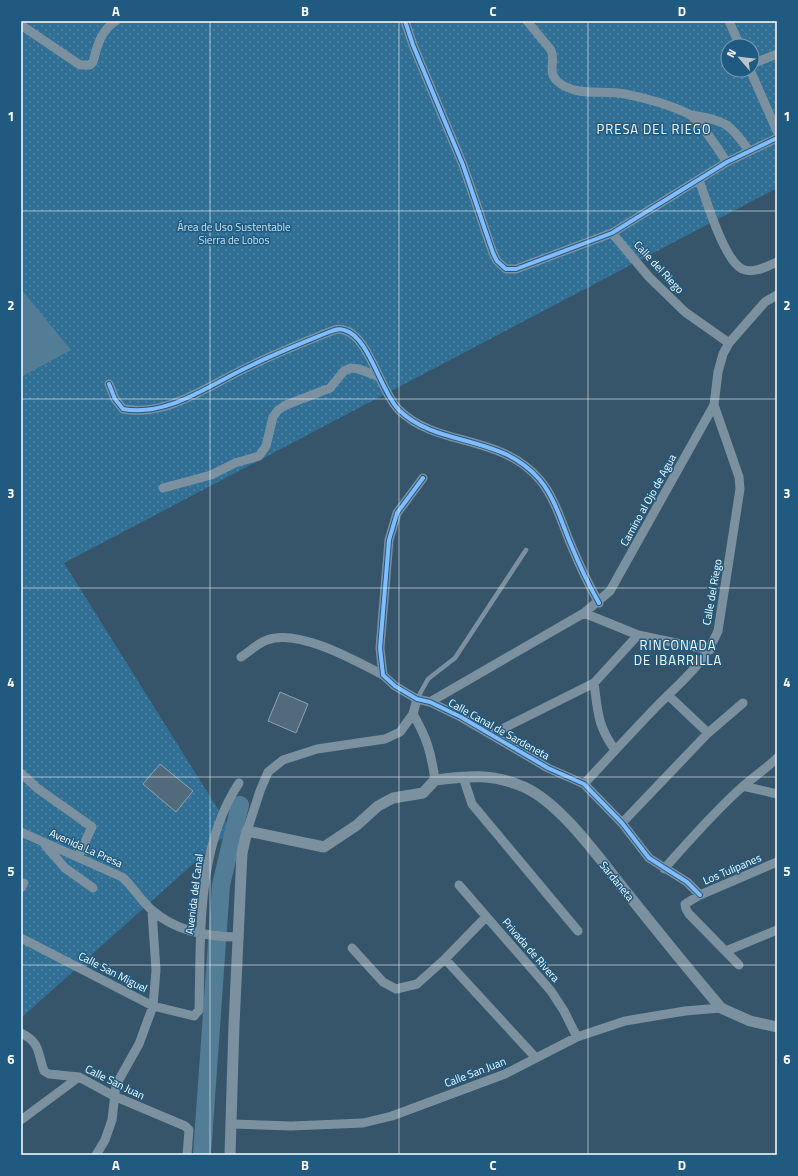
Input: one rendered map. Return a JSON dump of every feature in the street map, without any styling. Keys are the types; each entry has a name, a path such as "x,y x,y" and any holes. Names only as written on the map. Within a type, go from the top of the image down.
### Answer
{"street":[{"path":"21,25 80,65 90,66 93,62 101,37 107,27 116,21"},
{"path":"405,21 413,45 463,165 493,253 501,266 511,270 612,233 727,162 777,138"},
{"path":"527,21 551,50 553,54 551,70 557,81 563,85 574,90 594,93 624,93 660,103 691,115 718,120 728,124 737,132 750,151"},
{"path":"729,21 736,38"},
{"path":"760,61 777,54"},
{"path":"754,78 777,131"},
{"path":"691,115 708,135 727,162"},
{"path":"699,180 722,241 737,265 749,271 760,270 777,262"},
{"name":"Calle del Riego","path":"612,233 649,277 685,312 729,343"},
{"path":"714,405 718,372 723,354 729,343 765,302 777,295"},
{"path":"109,384 115,399 123,409 156,409 178,402 266,358 338,329 345,330 360,342 369,354 377,376 390,400 410,419 445,435 503,452 530,469 541,482 556,508 585,579 599,603"},
{"path":"163,488 211,475 235,463 259,456 266,446 273,417 278,410 286,405 330,388 344,371 351,368 359,369 377,376"},
{"name":"Calle del Riego","path":"584,784 668,695 692,672 710,650 718,631 740,489 739,477 714,405"},
{"name":"Camino al Ojo de Agua","path":"430,702 599,603 610,591 622,572 714,405"},
{"path":"383,675 380,648 389,540 397,513 423,478"},
{"path":"584,613 638,635 710,650"},
{"path":"492,734 594,683 638,635"},
{"name":"Calle Canal de Sardeneta","path":"241,657 267,640 289,637 336,650 383,675 395,686 417,699 430,702 492,734 548,768 584,784 622,823 643,852 664,869 687,882 700,895"},
{"path":"594,683 599,720 604,734 615,750"},
{"path":"668,695 708,733"},
{"path":"230,1155 234,1024 242,853 247,831 260,791 268,772 283,760 317,749 385,739 400,732 413,714 417,699"},
{"path":"622,823 708,733 743,703"},
{"path":"247,831 324,847 357,825 378,806 393,798 423,793 435,780 431,751 423,731 413,714"},
{"path":"664,869 706,821 743,786 763,772 777,758"},
{"path":"21,773 37,788 92,827 78,857"},
{"path":"463,777 472,804 578,931"},
{"name":"Sardaneta","path":"435,780 463,777 496,777 526,787 551,805 582,838 721,1008 750,1021 777,1028"},
{"name":"Avenida del Canal","path":"197,1014 199,1010 205,936 207,869 216,826 228,799 239,783"},
{"path":"743,786 777,794"},
{"name":"Avenida La Presa","path":"21,832 42,843 122,877 132,885 152,911 172,924 205,936 239,937"},
{"path":"42,843 65,868 93,888"},
{"name":"Los Tulipanes","path":"726,951 689,914 685,904 700,895 777,862"},
{"name":"Privada de Rivera","path":"458,885 551,991 564,1011 577,1037"},
{"path":"96,1155 105,1140 112,1120 116,1085 139,1044 153,1006 156,970 152,911"},
{"path":"352,948 382,982 396,989 417,984 445,960 486,917"},
{"path":"739,965 726,951 777,930"},
{"name":"Calle San Miguel","path":"21,938 153,1006 194,1016 197,1014"},
{"path":"445,960 536,1058"},
{"name":"Calle San Juan","path":"232,1124 291,1126 363,1123 392,1116 490,1081 577,1037 625,1021 685,1011 721,1008"},
{"name":"Calle San Juan","path":"21,1033 30,1037 38,1046 44,1071 50,1074 79,1077 114,1096 185,1126 190,1130 187,1155"},
{"path":"21,1120 79,1077"}],"lane":[{"path":"417,699 428,679 455,658 526,550"}],"green space":[{"name":"Área de Uso Sustentable Sierra de Lobos","path":"21,21 777,21 777,188 64,563 231,830 21,1018"}],"shaded area":[{"path":"21,289 71,350 21,377"}],"building":[{"path":"280,692 308,704 296,733 268,721"},
{"path":"160,764 193,791 176,812 143,784"}],"waterway":[{"path":"202,1155 221,885 240,805"}],"cycle path":[{"path":"405,21 413,45 463,165 493,253 497,261 506,269 516,269 612,233 727,162 777,138"},
{"path":"109,384 115,399 123,409 140,410 156,408 188,398 258,362 298,344 335,330 340,329 353,334 367,353 392,401 399,410 415,422 432,430 488,447 507,455 524,465 540,480 553,501 579,564 599,603"},
{"path":"423,478 397,513 389,540 380,648 383,675 395,686 417,699 430,702 461,717 548,768 584,784 622,823 649,858 687,882 700,895"}],"district":[{"name":"PRESA DEL RIEGO","path":"654,129"},
{"name":"RINCONADA DE IBARRILLA","path":"678,652"}]}
